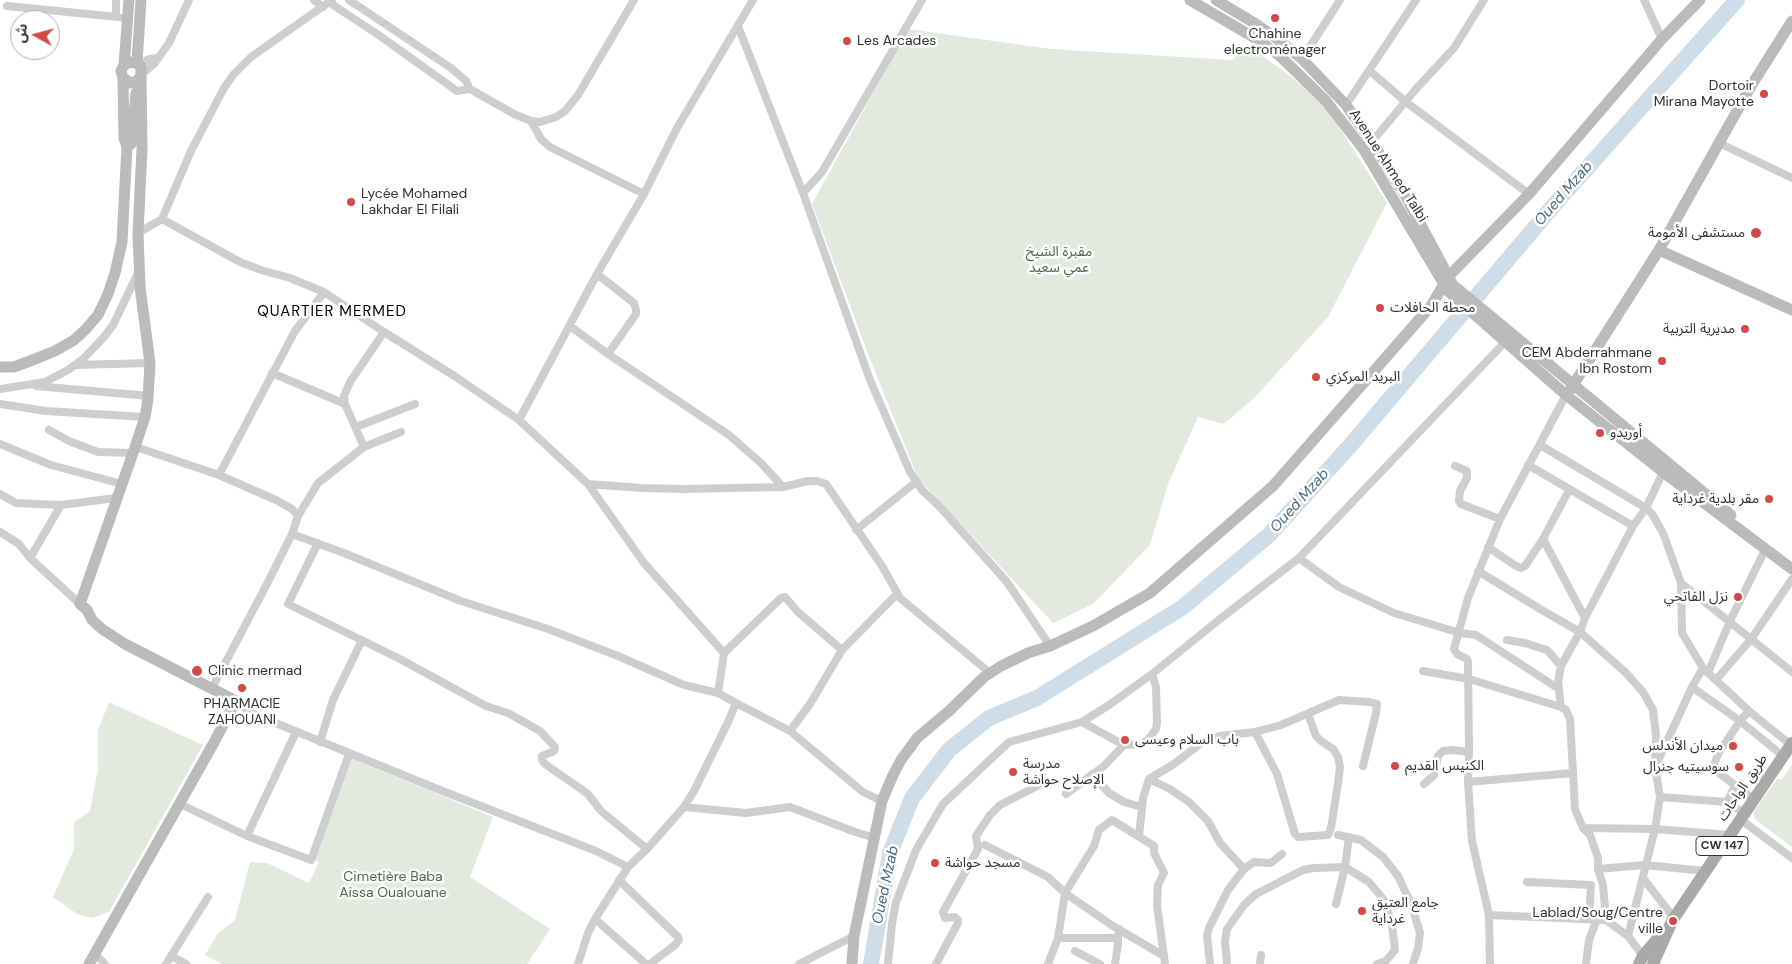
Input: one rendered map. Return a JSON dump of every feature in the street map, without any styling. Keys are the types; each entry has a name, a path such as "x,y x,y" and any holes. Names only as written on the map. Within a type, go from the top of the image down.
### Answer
{"main road":[{"path":"0,367 14,367 55,351 74,340 98,315 108,294 122,242 127,147 124,138 121,71 124,65 122,17 129,0"},
{"path":"89,964 236,701 125,644 102,629 92,620 87,610 80,604 145,417 148,396 150,363 139,272 138,233 142,149 139,72 141,0"},
{"name":"Avenue Ahmed Talbi","path":"1190,0 1204,3 1260,41 1281,57 1326,101 1364,150 1448,285"},
{"path":"1216,0 1256,24 1302,59 1346,105 1372,142 1413,210 1448,285 1566,395 1663,472 1792,569"},
{"path":"852,964 854,936 882,801 901,760 917,738 990,673 1001,666 1028,652 1050,646 1093,626 1150,593 1273,486 1662,39 1700,0"},
{"path":"1566,395 1659,250 1752,86 1792,21"},
{"path":"124,65 130,62 139,72 131,144 127,147"},
{"path":"122,78 131,83 139,72"},
{"path":"1659,250 1792,310"},
{"path":"1505,338 1573,385 1792,562"},
{"name":"طريق الواحات","path":"1642,960 1672,921 1791,744"}],"street":[{"path":"7,6 122,17 116,0"},
{"path":"139,72 154,64 169,43 189,0"},
{"path":"314,0 329,3 380,36 457,91 470,89"},
{"path":"350,0 451,68 466,81 470,89 514,114 531,121 546,121 556,118 578,95 634,0"},
{"path":"519,420 597,274 644,194 677,128 753,0"},
{"path":"803,193 822,172 872,89 922,0"},
{"path":"1302,59 1340,0"},
{"path":"1346,105 1416,0"},
{"path":"1364,150 1454,48 1484,0"},
{"path":"1644,0 1662,39"},
{"path":"138,233 162,220 191,151 234,74 251,57 329,3"},
{"path":"738,26 803,193 870,380 910,472 916,482 1007,582 1050,646"},
{"path":"1370,70 1406,102 1528,194"},
{"path":"531,121 541,139 550,147 644,194"},
{"path":"1720,143 1792,178"},
{"path":"162,220 240,262 290,278 324,292 519,420 588,484 644,563 724,653"},
{"path":"0,389 45,382 74,365 96,346 113,325 139,272"},
{"path":"597,274 634,304 636,308 636,314 608,354"},
{"path":"219,475 300,322 324,292"},
{"path":"570,326 608,354 729,435 761,463 783,486"},
{"path":"364,448 345,404 344,396 350,382 384,332"},
{"path":"888,964 896,902 916,850 943,804 1009,742 1082,722 1110,705 1298,558 1505,338"},
{"path":"74,365 150,363"},
{"path":"272,373 345,404"},
{"path":"29,385 148,396"},
{"path":"1490,964 1489,915 1472,841 1468,782 1469,679 1467,658 1457,654 1454,649 1460,633 1468,598 1500,519 1566,395"},
{"path":"0,404 46,411 145,417"},
{"path":"356,427 415,404"},
{"path":"49,430 98,452 134,450 219,475 276,500 292,509 298,516"},
{"path":"212,688 292,534 298,516 318,483 364,448 401,432"},
{"path":"0,444 51,465 122,484"},
{"path":"1540,445 1646,508 1652,514 1663,533 1681,583 1682,633 1705,670 1749,711 1791,744"},
{"path":"1528,465 1632,526"},
{"path":"1455,466 1466,471 1467,478 1460,491 1459,501 1461,504 1500,519"},
{"path":"1561,707 1558,675 1561,666 1580,632 1585,618 1632,526 1646,508 1663,472"},
{"path":"588,484 650,488 783,486 808,481 826,484 882,566 897,594 918,614 990,673"},
{"path":"856,530 916,482"},
{"path":"1488,547 1521,568 1528,562 1543,539 1569,490"},
{"path":"0,494 16,503 61,505 116,498"},
{"path":"30,558 61,505"},
{"path":"0,532 19,544 30,558 80,604"},
{"path":"292,534 461,601 557,632 684,685 718,693 790,731 863,792 882,801"},
{"path":"1543,539 1585,618"},
{"path":"318,543 288,604 400,659 486,706 508,713 540,732 555,747 554,752 542,756 545,764 588,794 601,811 647,849"},
{"path":"1655,767 1692,687 1705,670 1765,550"},
{"path":"1298,558 1339,587 1394,613 1476,636 1559,689"},
{"path":"1478,571 1580,632 1625,672 1643,692 1652,710 1656,735 1655,767 1660,797 1655,829 1628,936"},
{"path":"1716,680 1752,638 1792,579"},
{"path":"1681,583 1752,638 1792,672"},
{"path":"790,731 810,704 842,650 897,594"},
{"path":"718,693 724,653 781,598 785,597 798,612 842,650"},
{"path":"320,742 333,700 362,640"},
{"path":"1508,640 1547,650 1561,666"},
{"path":"1423,671 1469,679 1566,710 1570,719 1576,809 1583,828 1590,835 1598,858 1598,869 1603,885 1606,920"},
{"path":"1082,722 1124,745 1141,744 1148,740 1157,727 1156,687 1152,674"},
{"path":"1692,687 1740,721 1782,756"},
{"path":"1139,836 1143,798 1149,779 1174,764 1202,743 1220,736 1255,732 1308,714 1339,700 1377,704 1363,766"},
{"path":"236,701 250,713 596,851 628,867"},
{"path":"578,964 594,919 619,880 628,867 647,849 684,807 694,791 736,703"},
{"path":"1749,711 1718,754 1714,765 1716,770 1754,799"},
{"path":"1255,732 1277,774 1295,834 1298,837 1328,835 1331,828 1340,767 1334,749 1316,736 1308,714"},
{"path":"248,836 296,732"},
{"path":"1066,794 1104,766 1124,745"},
{"path":"1424,784 1434,775 1438,756 1443,751 1469,752"},
{"path":"180,804 248,836 307,860 312,859 349,754"},
{"path":"1468,782 1573,773"},
{"path":"1092,774 1109,793 1124,802 1142,808"},
{"path":"1149,779 1170,789 1189,802 1208,821 1220,843 1244,869"},
{"path":"936,964 958,924 958,920 955,918 945,918 943,912 978,849 976,836 990,815 1000,805 1043,783"},
{"path":"1727,802 1736,786"},
{"path":"1660,797 1727,802 1792,858"},
{"path":"684,807 746,813 790,807 875,838"},
{"path":"1048,964 1058,938 1065,893 1094,846 1099,830 1110,820 1154,846 1154,853 1164,873 1158,885 1157,905 1164,960"},
{"path":"1583,828 1655,829 1730,835"},
{"path":"1338,835 1361,840 1374,849 1398,876 1412,906 1420,933 1413,964"},
{"path":"1336,904 1345,867 1349,837"},
{"path":"985,844 1048,877 1065,893 1118,934 1164,960"},
{"path":"1210,964 1208,928 1228,890 1244,869 1254,862 1271,863 1282,854"},
{"path":"1598,869 1645,865 1705,871"},
{"path":"1226,964 1225,941 1227,929 1244,905 1256,894 1303,870 1345,867 1369,882 1384,900 1392,925 1395,950 1386,961 1377,964"},
{"path":"1643,878 1672,921"},
{"path":"594,919 648,964 675,945 679,940 619,880"},
{"path":"1527,882 1591,885 1593,919 1586,964"},
{"path":"166,964 208,898"},
{"path":"1489,915 1606,920 1628,936 1642,960"},
{"path":"1058,938 1118,934"},
{"path":"1114,964 1118,934"},
{"path":"799,964 854,936"},
{"path":"1075,951 1100,964"},
{"path":"96,954 105,964"},
{"path":"1260,964 1261,954"},
{"path":"171,956 186,964"}],"green space":[{"name":"مقبرة الشيخ عمي سعيد","path":"908,29 1051,49 1232,60 1247,45 1288,74 1328,109 1387,203 1328,317 1256,396 1224,424 1198,417 1168,484 1150,545 1093,604 1053,623 918,478 870,359 812,204"},
{"path":"109,702 203,745 109,912 92,918 77,914 53,897 74,849 74,822 90,811 98,769 98,730"},
{"name":"Cimetière Baba Aissa Oualouane","path":"348,757 493,817 470,877 550,929 527,964 222,964 205,955 218,933 235,920 250,862 267,863 309,883 319,862 313,859"},
{"path":"1792,765 1792,847 1757,821 1754,817 1754,811 1778,778 1781,780"}],"waterway":[{"name":"Oued Mzab","path":"871,964 890,853 912,798 949,750 989,718 1037,698 1183,607 1269,535 1349,447 1554,205 1737,0"}],"place":[{"name":"Chahine electroménager","path":"1275,18"},
{"name":"Les Arcades","path":"847,41"},
{"name":"Dortoir Mirana Mayotte","path":"1764,94"},
{"name":"Lycée Mohamed Lakhdar El Filali","path":"351,202"},
{"name":"مستشفى الأمومة","path":"1756,233"},
{"name":"محطة الحافلات","path":"1380,308"},
{"name":"مديرية التربية","path":"1745,329"},
{"name":"CEM Abderrahmane Ibn Rostom","path":"1662,361"},
{"name":"البريد المركزي","path":"1316,377"},
{"name":"أوريدو","path":"1600,433"},
{"name":"مقر بلدية غرداية","path":"1769,499"},
{"name":"نزل الفاتحي","path":"1738,597"},
{"name":"Clinic mermad","path":"197,671"},
{"name":"PHARMACIE ZAHOUANI","path":"242,688"},
{"name":"باب السلام وعيسى","path":"1125,740"},
{"name":"ميدان الأندلس","path":"1733,746"},
{"name":"الكنيس القديم","path":"1395,766"},
{"name":"سوسيتيه جنرال","path":"1739,767"},
{"name":"مدرسة الإصلاح حواشة","path":"1013,772"},
{"name":"مسجد حواشة","path":"935,863"},
{"name":"جامع العتيق غرداية","path":"1362,911"},
{"name":"Lablad/Soug/Centre ville","path":"1673,921"}],"district":[{"name":"QUARTIER MERMED","path":"332,312"}]}
